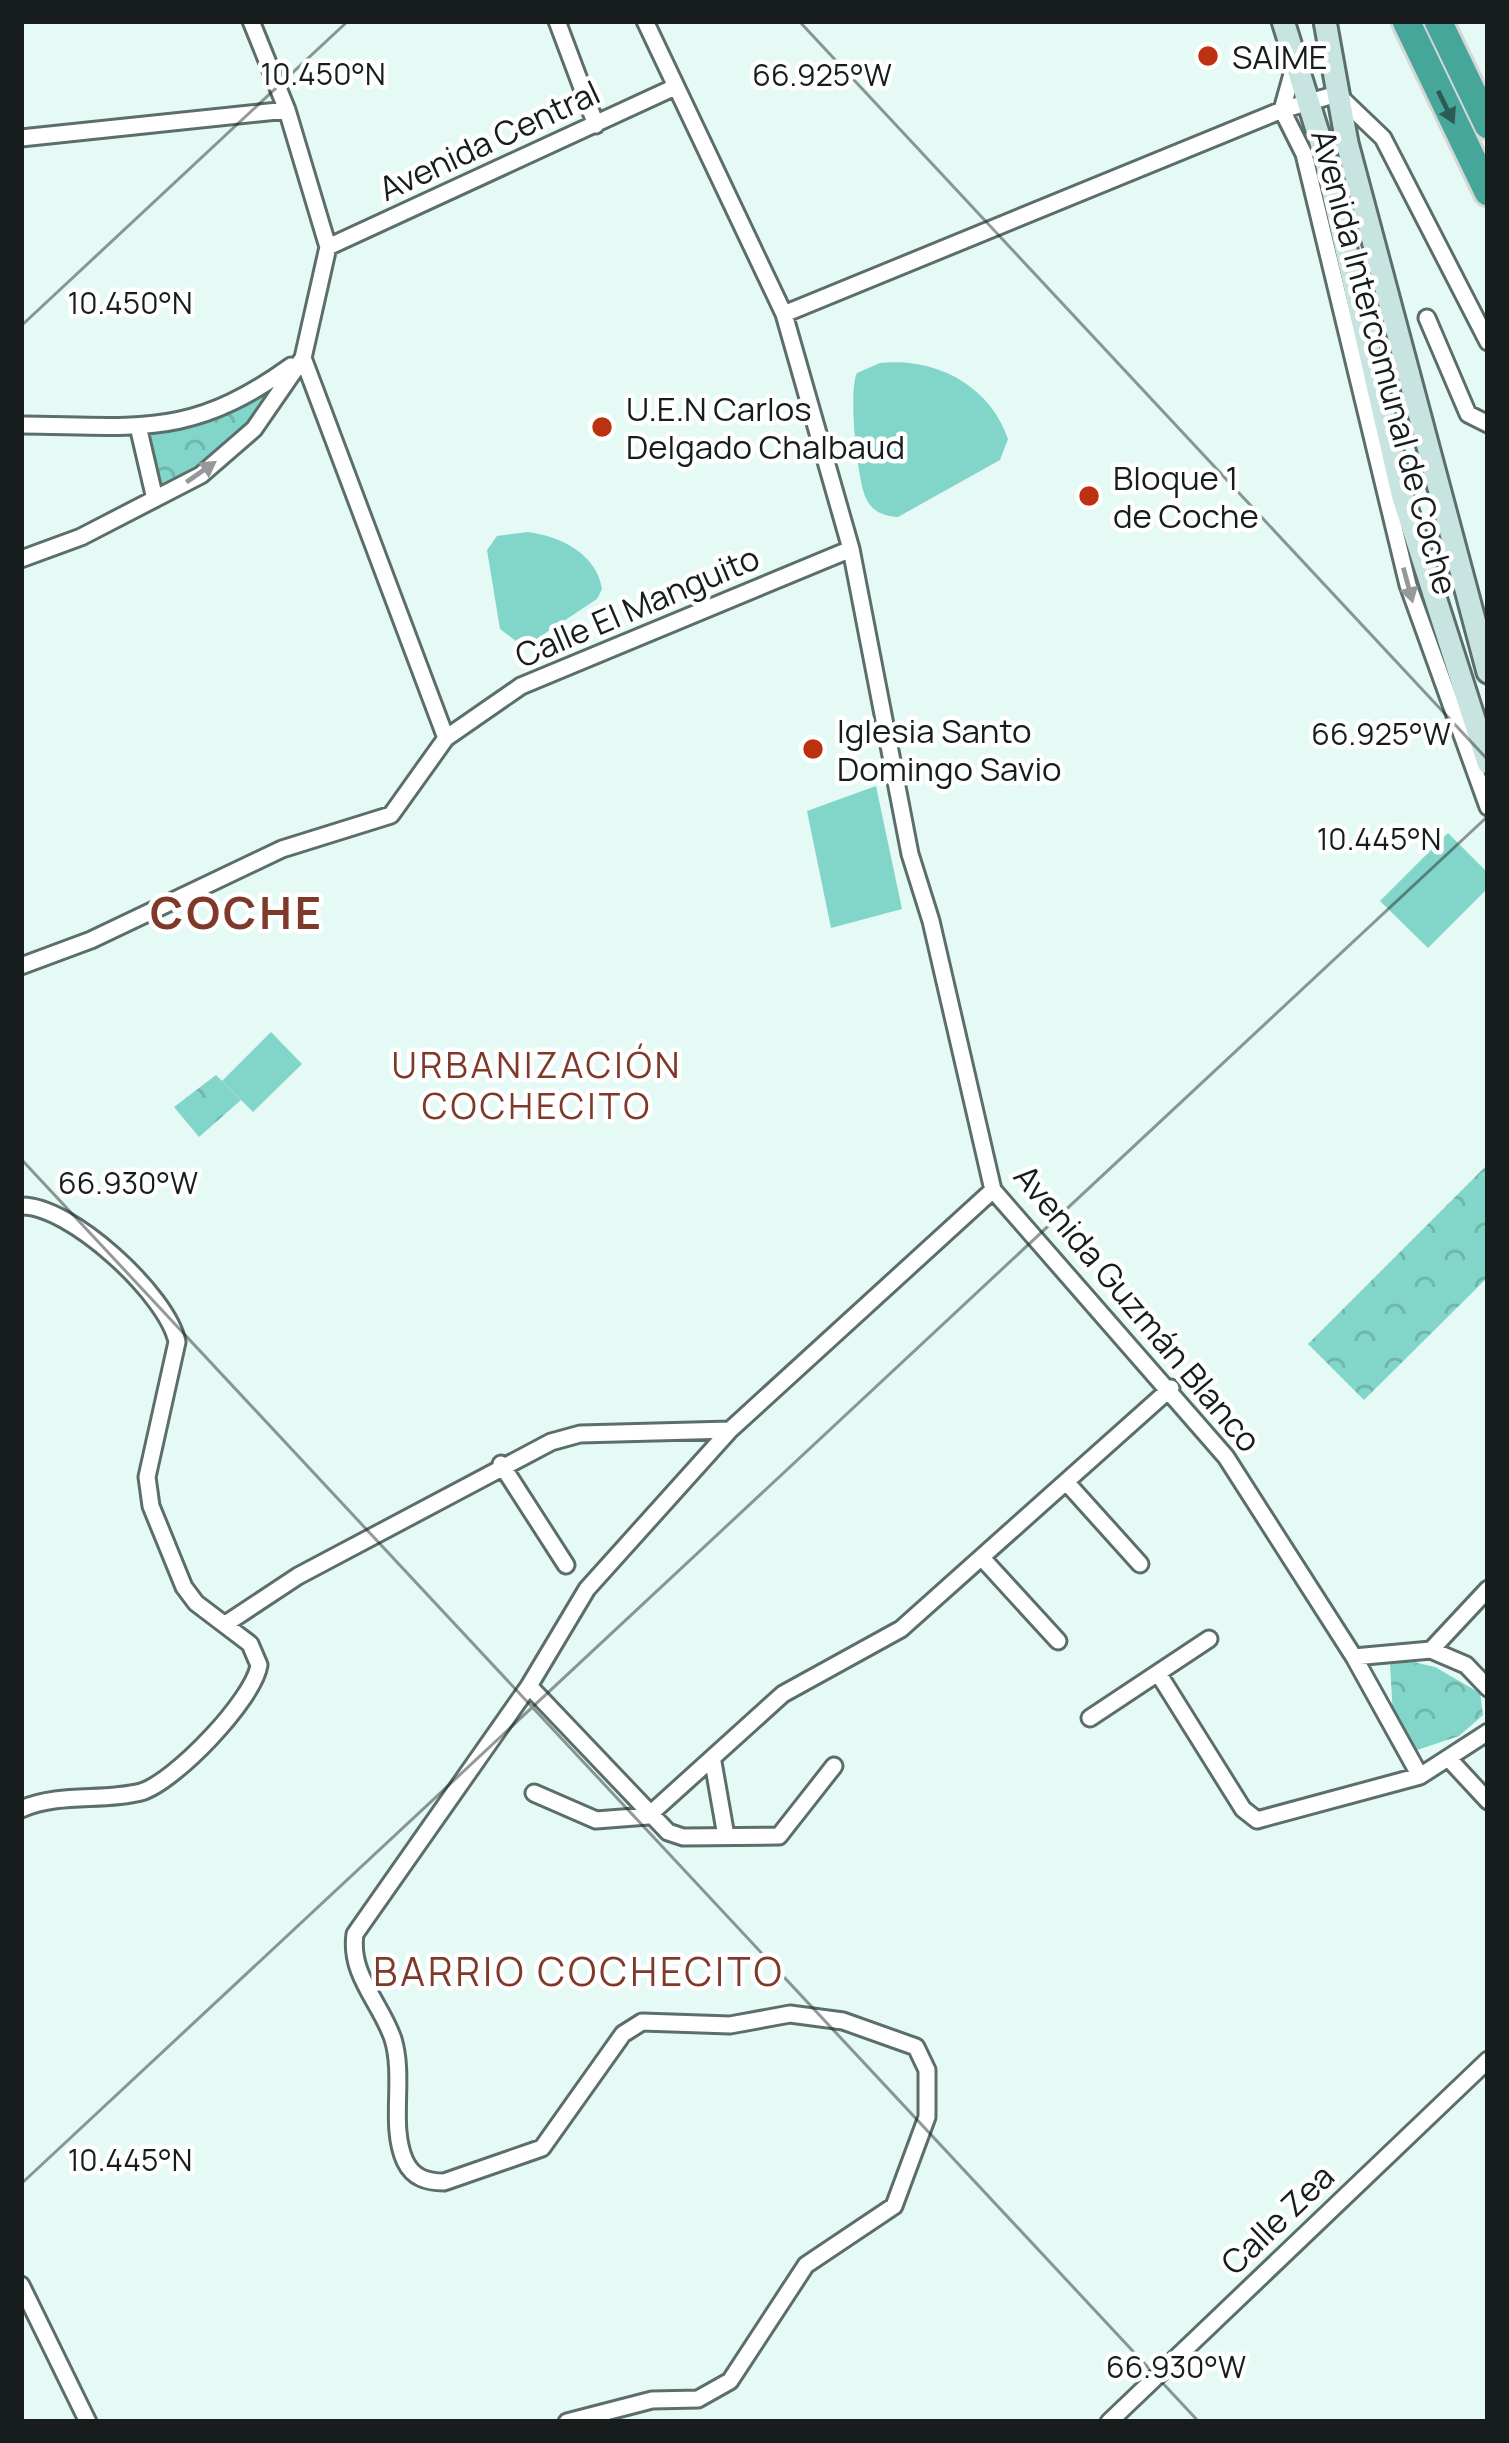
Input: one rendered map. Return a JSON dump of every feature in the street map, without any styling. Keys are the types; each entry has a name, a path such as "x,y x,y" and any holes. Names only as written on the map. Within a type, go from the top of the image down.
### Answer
{"highway":[{"path":"1406,21 1488,192"},
{"path":"1438,21 1488,125"}],"main road":[{"name":"Avenida Intercomunal de Coche","path":"1283,21 1308,101 1408,514 1488,763"},
{"name":"Avenida Intercomunal de Coche","path":"1325,21 1337,94 1488,672"}],"street":[{"path":"21,559 81,537 201,475 254,429 303,358 328,247 287,110 250,21"},
{"path":"557,21 596,125"},
{"name":"Avenida Guzmán Blanco","path":"645,21 784,314 851,549 910,854 931,920 993,1190 1226,1456 1354,1657 1420,1776"},
{"name":"Avenida Intercomunal de Coche","path":"1294,67 1282,110 1304,154 1420,626 1488,807"},
{"name":"Avenida Central","path":"328,247 675,87"},
{"path":"784,314 1282,110 1337,94 1383,138 1433,245 1488,342"},
{"path":"21,137 287,110"},
{"path":"1427,318 1468,414 1488,424"},
{"path":"21,425 169,426 240,403 303,358"},
{"path":"303,358 446,738"},
{"path":"138,426 155,499"},
{"name":"Calle El Manguito","path":"21,966 91,940 282,849 391,814 446,738 521,686 851,549"},
{"path":"567,2422 652,2400 698,2399 730,2381 806,2265 894,2206 928,2117 927,2069 916,2047 843,2021 790,2014 730,2025 642,2022 622,2034 542,2148 444,2182 414,2174 402,2152 401,2073 392,2035 356,1966 355,1934 529,1686 587,1589 730,1430 993,1190"},
{"path":"21,1206 36,1205 76,1224 141,1284 173,1324 177,1342 147,1477 152,1506 184,1588 256,1654 255,1682 169,1778 141,1792 62,1796 21,1809"},
{"path":"534,1793 564,1810 596,1820 648,1816 783,1694 901,1629 1171,1388"},
{"path":"227,1623 298,1576 501,1464 580,1434 730,1430"},
{"path":"501,1464 566,1565"},
{"path":"1068,1484 1140,1564"},
{"path":"982,1559 1058,1641"},
{"path":"1431,1650 1488,1589"},
{"path":"1090,1718 1209,1640"},
{"path":"1354,1657 1431,1650 1466,1665 1488,1688"},
{"path":"1158,1673 1243,1809 1257,1820 1420,1776 1488,1732"},
{"path":"529,1686 648,1816 676,1835 782,1834 835,1766"},
{"path":"1449,1759 1488,1801"},
{"path":"713,1762 726,1836"},
{"name":"Calle Zea","path":"1109,2422 1488,2060"},
{"path":"21,2285 88,2422"}],"green space":[{"path":"880,363 921,365 958,378 988,404 1008,439 1000,460 898,517 879,512 869,503 857,455 854,382 857,373"},
{"path":"296,364 235,438 157,494 142,430 185,425 224,411"},
{"path":"528,532 575,549 593,566 602,589 597,599 535,640 520,644 500,629 487,550 497,536"},
{"path":"876,786 902,909 831,928 807,811"},
{"path":"1448,833 1488,873 1488,888 1428,948 1380,901"},
{"path":"271,1032 302,1064 253,1112 222,1081"},
{"path":"216,1075 241,1100 199,1137 174,1107"},
{"path":"1488,1164 1488,1277 1364,1400 1308,1344"},
{"path":"1401,1659 1435,1667 1480,1693 1483,1715 1459,1736 1417,1750 1393,1716 1390,1664"}],"place":[{"name":"SAIME","path":"1208,56"},
{"name":"U.E.N Carlos Delgado Chalbaud","path":"602,427"},
{"name":"Bloque 1 de Coche","path":"1089,496"},
{"name":"Iglesia Santo Domingo Savio","path":"813,749"}],"district":[{"name":"COCHE","path":"237,912"},
{"name":"URBANIZACIÓN COCHECITO","path":"537,1084"},
{"name":"BARRIO COCHECITO","path":"579,1971"}]}
